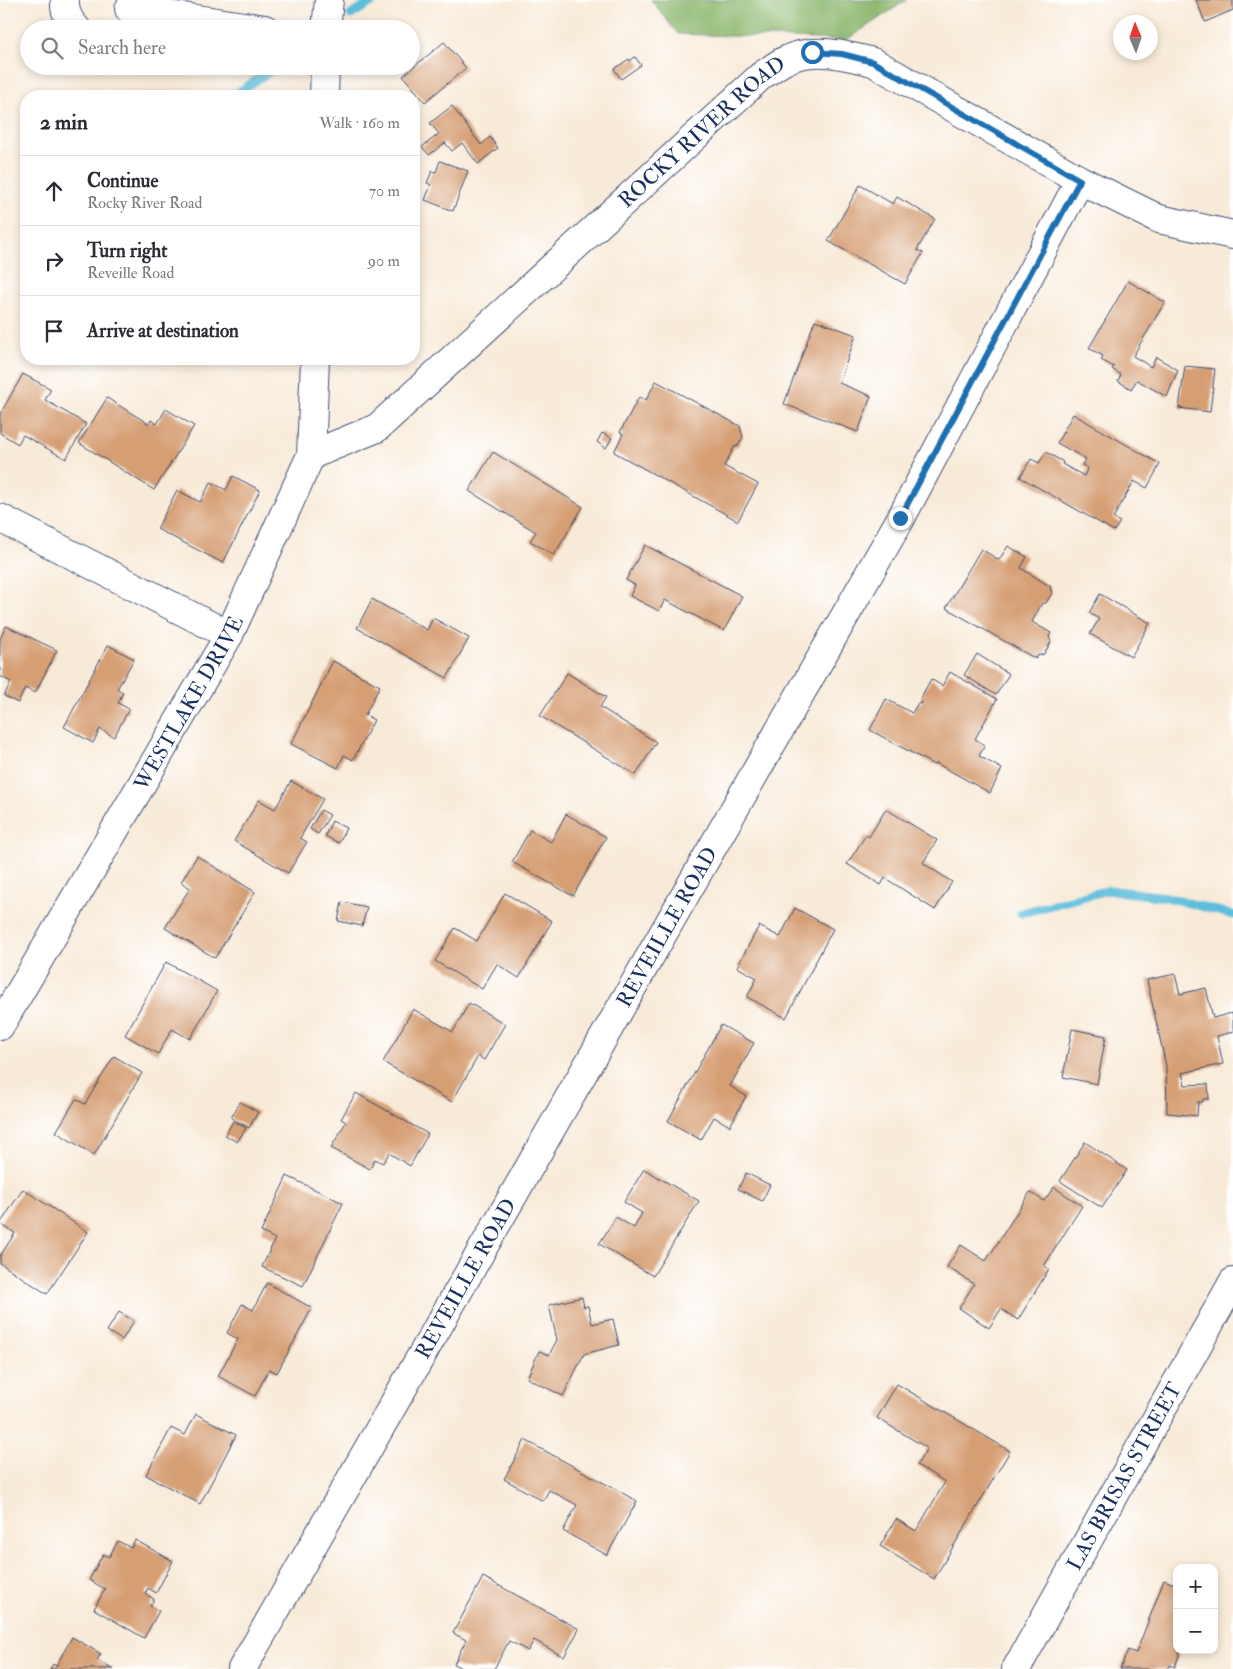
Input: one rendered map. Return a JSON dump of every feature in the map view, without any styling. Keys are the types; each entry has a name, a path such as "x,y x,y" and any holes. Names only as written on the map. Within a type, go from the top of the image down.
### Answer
{"street":[{"path":"66,0 66,14 70,20"},
{"path":"327,20 329,0"},
{"path":"125,13 186,20"},
{"name":"ROCKY RIVER ROAD","path":"311,456 377,428 761,76 785,60 812,52 842,54 873,62 1080,180 1159,219 1233,235"},
{"path":"324,90 325,75"},
{"name":"REVEILLE ROAD","path":"242,1669 900,518 1080,180"},
{"name":"WESTLAKE DRIVE","path":"0,1026 229,636 311,456 315,365"},
{"path":"0,518 229,636"},
{"name":"LAS BRISAS STREET","path":"1016,1669 1233,1282"}],"green space":[{"path":"651,0 907,0 846,40 678,34"}],"building":[{"path":"1196,0 1233,0 1233,10 1205,22"},
{"path":"444,42 466,68 425,102 420,96 420,90 415,90 403,76 420,75 420,62"},
{"path":"635,57 641,65 621,79 614,69"},
{"path":"452,106 481,145 490,137 498,148 478,164 462,143 452,151 445,143 429,155 422,147 439,134 430,123"},
{"path":"440,161 468,171 453,211 425,200 431,185 427,183 432,171 436,172"},
{"path":"860,185 893,204 897,197 935,219 917,250 923,253 905,284 828,241"},
{"path":"1128,281 1165,302 1133,356 1151,367 1156,357 1178,370 1167,397 1137,380 1131,389 1118,381 1121,375 1112,369 1114,367 1101,360 1103,356 1089,348"},
{"path":"815,320 856,335 839,383 871,396 858,432 784,404"},
{"path":"1185,366 1215,369 1210,412 1179,408"},
{"path":"23,374 51,389 45,400 86,424 66,459 23,435 18,444 0,433 0,414"},
{"path":"656,381 740,426 743,437 737,447 735,446 724,466 758,484 738,521 614,452 623,434 620,432 639,397 646,400"},
{"path":"107,398 149,424 151,420 157,424 166,409 194,426 154,490 79,443"},
{"path":"1073,414 1160,464 1147,488 1134,481 1113,518 1120,522 1114,531 1020,477 1031,459 1039,463 1046,452 1063,462 1062,464 1084,476 1088,468 1082,465 1086,459 1057,443"},
{"path":"602,433 612,438 606,448 597,442"},
{"path":"493,452 583,507 554,555 530,541 536,532 469,491"},
{"path":"233,476 260,490 223,563 157,529 177,490 200,502 211,482 226,490"},
{"path":"645,545 742,596 724,631 665,600 659,611 630,596 635,585 626,580"},
{"path":"1008,546 1027,557 1021,568 1051,587 1052,593 1046,603 1042,603 1032,622 1051,633 1049,636 1051,642 1044,654 1037,656 1036,659 946,608 981,549 999,560"},
{"path":"1100,594 1150,623 1131,657 1090,634 1099,619 1089,613"},
{"path":"372,599 427,630 433,618 469,638 447,678 357,628"},
{"path":"6,626 57,650 35,693 25,688 18,703 4,696 11,682 0,676 0,639"},
{"path":"108,645 134,659 117,689 123,692 118,703 129,709 114,737 100,729 93,743 64,727"},
{"path":"977,654 1009,674 996,695 964,675"},
{"path":"333,661 380,686 365,715 374,720 353,760 344,755 338,768 291,744"},
{"path":"950,672 997,699 975,739 985,745 979,756 1002,769 990,793 870,730 886,699 912,713 918,703 920,704 922,701 920,699 931,679 942,686"},
{"path":"567,673 606,697 600,707 656,742 636,775 540,716"},
{"path":"291,781 323,799 300,838 307,842 288,873 234,841 259,800 275,809"},
{"path":"886,809 937,840 923,863 952,882 935,910 885,878 881,885 847,864 866,835 869,837"},
{"path":"321,810 330,815 318,834 310,829"},
{"path":"566,814 606,837 573,896 512,862 530,830 551,842"},
{"path":"332,821 346,828 339,843 325,836"},
{"path":"197,856 255,892 215,958 165,928 190,888 181,882"},
{"path":"505,893 552,921 519,978 497,964 482,989 435,961 455,928 477,941"},
{"path":"342,902 367,907 362,926 338,921"},
{"path":"795,908 833,929 786,1018 747,997 757,978 737,967 759,926 780,937"},
{"path":"166,962 217,991 190,1039 172,1029 158,1054 125,1035"},
{"path":"1175,974 1180,994 1206,988 1213,1018 1232,1013 1233,1017 1233,1032 1217,1036 1223,1064 1182,1073 1185,1085 1208,1084 1209,1099 1203,1099 1203,1102 1198,1102 1197,1116 1167,1113 1166,1066 1147,980"},
{"path":"469,1003 505,1024 484,1060 478,1056 452,1102 383,1062 413,1009 453,1032"},
{"path":"721,1025 754,1043 730,1086 746,1096 730,1126 714,1117 701,1140 668,1121"},
{"path":"1072,1029 1106,1036 1097,1084 1063,1077"},
{"path":"114,1056 142,1073 94,1155 56,1132 76,1099 85,1104"},
{"path":"356,1093 428,1134 410,1166 389,1153 383,1163 375,1159 370,1169 331,1148 346,1122 341,1119"},
{"path":"240,1102 258,1112 249,1128 231,1118"},
{"path":"233,1121 246,1128 237,1142 225,1135"},
{"path":"1085,1142 1127,1170 1102,1208 1060,1181"},
{"path":"644,1169 699,1201 653,1276 599,1244 616,1217 634,1228 642,1213 624,1202"},
{"path":"746,1173 770,1185 762,1201 738,1189"},
{"path":"287,1176 343,1203 303,1286 262,1267 275,1239 261,1232"},
{"path":"1054,1187 1082,1206 1044,1266 1049,1269 1018,1320 1001,1309 989,1328 959,1308 974,1284 947,1267 961,1245 986,1261 1030,1192 1044,1201"},
{"path":"23,1189 88,1232 47,1294 0,1263 0,1256 15,1233 0,1224"},
{"path":"267,1283 312,1308 277,1373 269,1369 255,1396 218,1376 238,1339 227,1333 242,1304 253,1310"},
{"path":"582,1297 584,1307 588,1306 592,1324 613,1319 619,1345 584,1354 563,1396 527,1378 539,1351 549,1355 557,1340 549,1305"},
{"path":"119,1312 134,1321 122,1340 107,1331"},
{"path":"897,1384 1010,1451 934,1579 880,1546 896,1519 916,1531 945,1482 917,1465 927,1448 877,1418"},
{"path":"196,1414 236,1435 200,1504 146,1475 171,1428 185,1435"},
{"path":"525,1440 637,1501 607,1555 563,1531 577,1505 549,1490 543,1501 504,1479"},
{"path":"135,1540 173,1561 156,1593 148,1588 145,1594 154,1599 150,1606 159,1611 144,1638 94,1609 105,1589 89,1580 103,1554 109,1557 118,1541 131,1548"},
{"path":"483,1577 579,1629 564,1657 534,1640 528,1651 509,1641 494,1669 463,1669 454,1664 466,1640 453,1633"},
{"path":"1164,1580 1173,1583 1173,1654 1180,1654 1175,1667 1170,1665 1168,1669 1120,1669 1128,1650 1136,1653"},
{"path":"72,1637 101,1654 97,1660 114,1669 50,1669 53,1664 56,1666"}],"waterway":[{"path":"351,15 375,0"},
{"path":"242,90 264,75"},
{"path":"1021,913 1108,890 1166,897 1233,915"}],"route":[{"path":"812,52 842,54 873,62 1080,180 900,518"}]}
